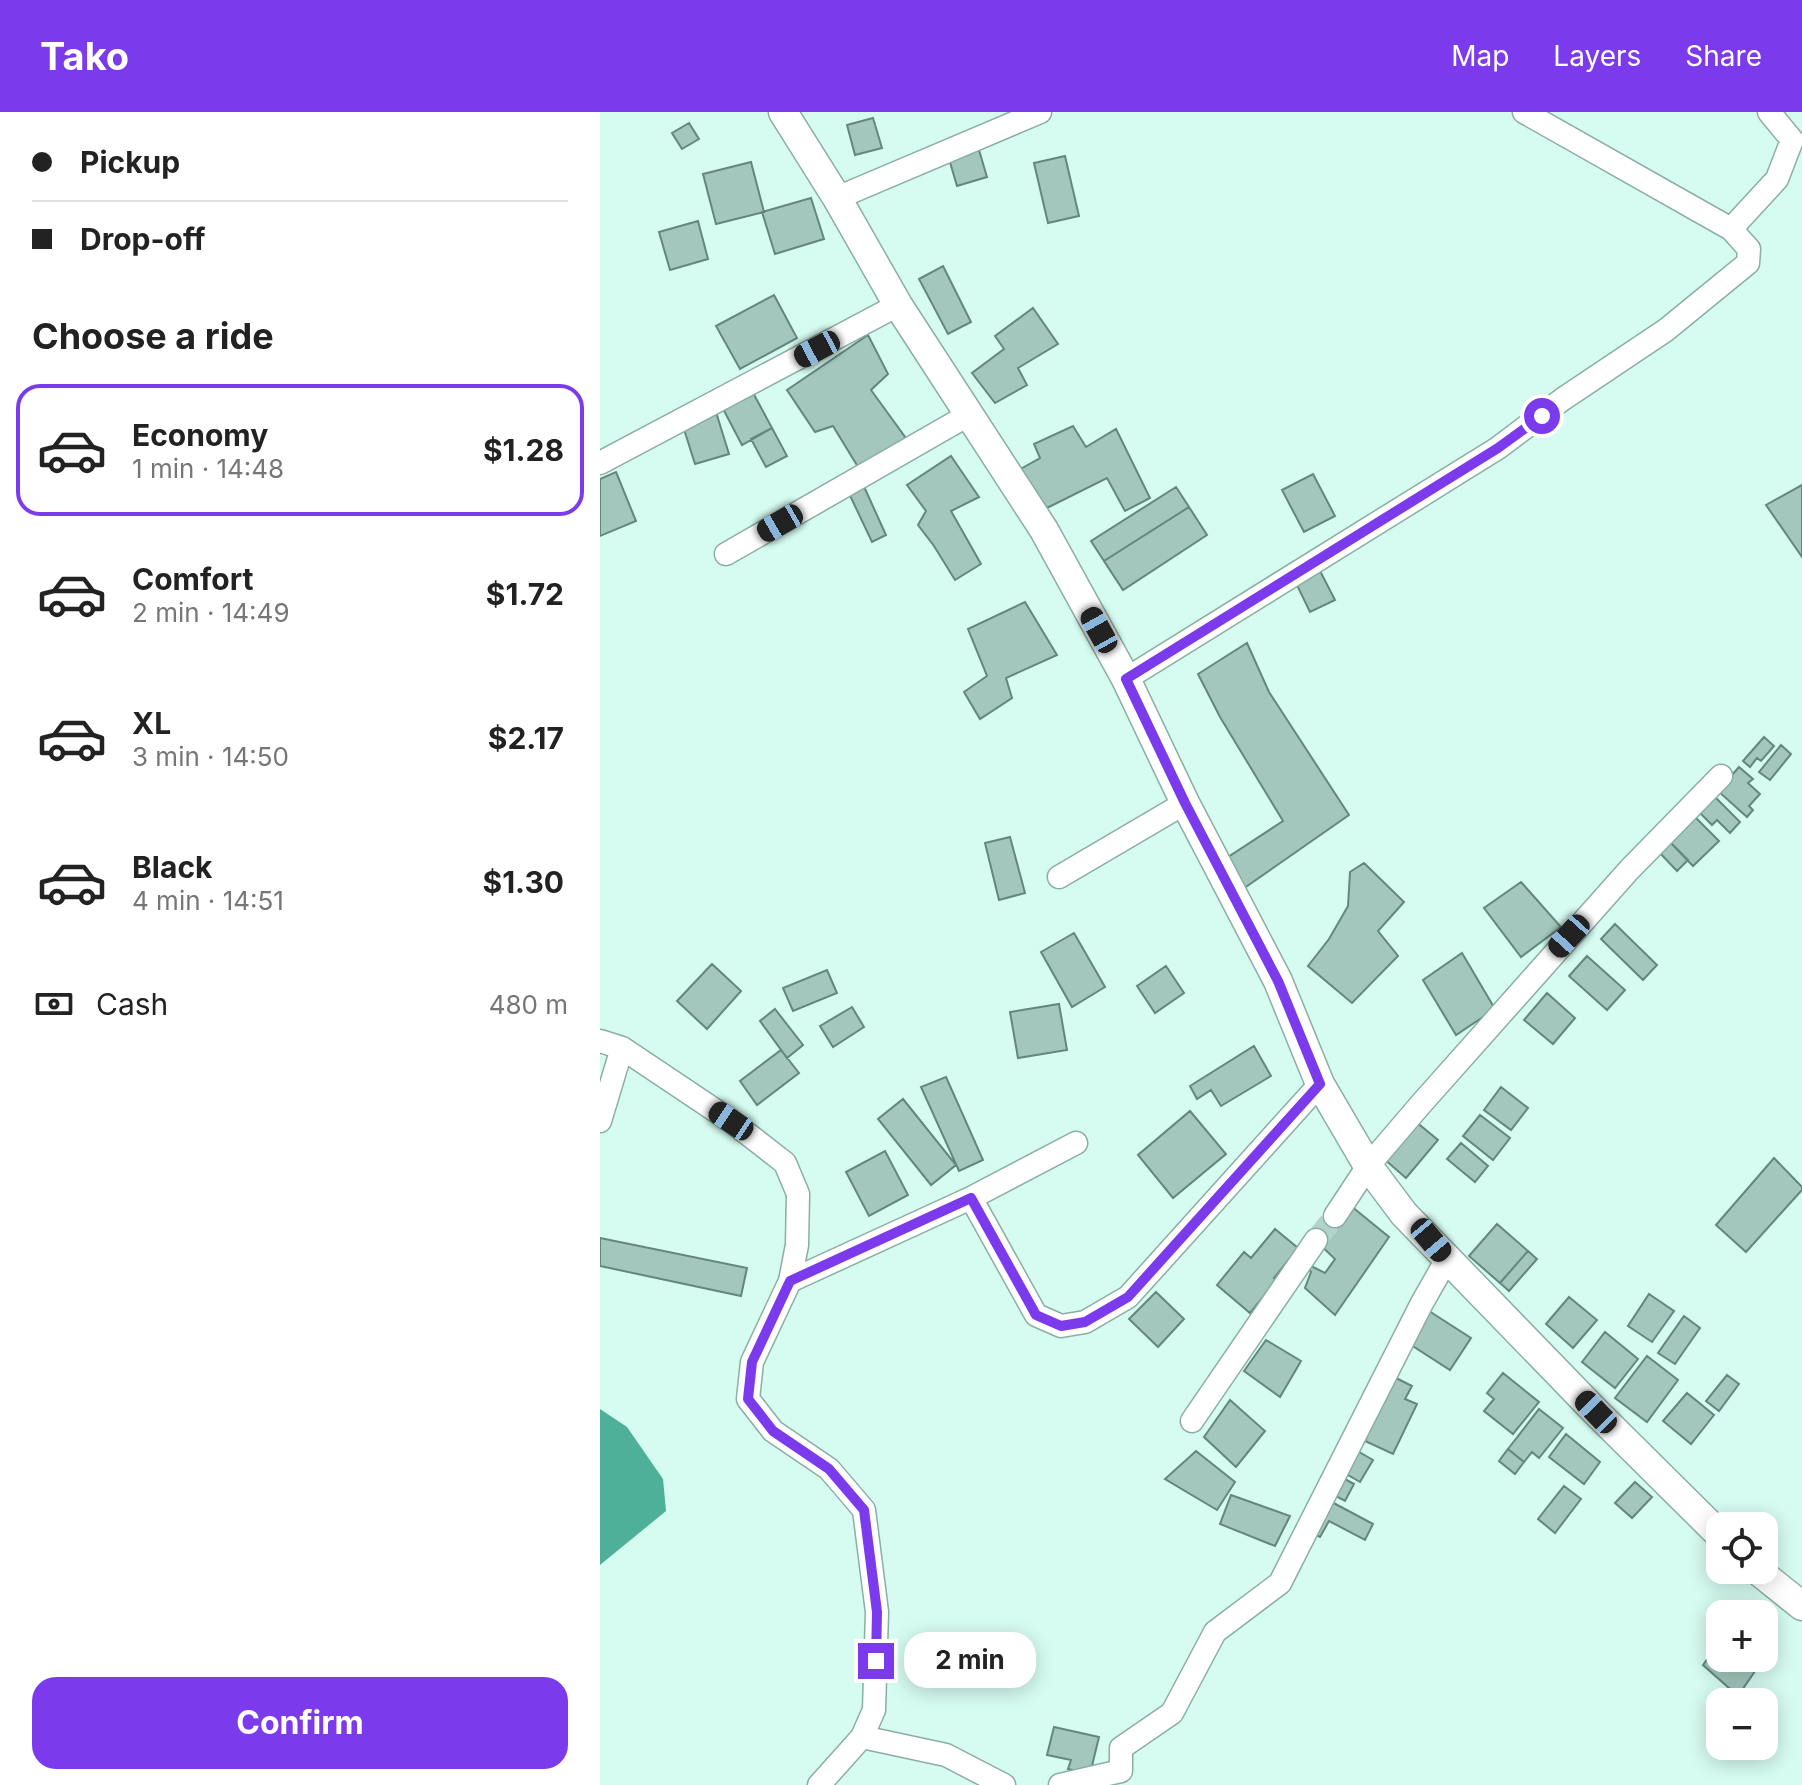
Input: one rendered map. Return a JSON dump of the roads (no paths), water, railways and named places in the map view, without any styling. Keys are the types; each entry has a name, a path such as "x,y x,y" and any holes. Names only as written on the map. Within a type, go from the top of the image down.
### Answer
{"street":[{"path":"783,112 898,305 1044,530 1126,679 1185,803 1278,981 1320,1084 1368,1166 1404,1214 1706,1521"},
{"path":"837,198 1040,112"},
{"path":"1126,679 1498,448 1563,399 1666,330 1748,263 1749,249 1731,229 1524,112"},
{"path":"1731,229 1777,179 1792,140 1769,112"},
{"path":"600,463 898,305"},
{"path":"726,554 970,414"},
{"path":"1335,1216 1368,1166 1490,1024 1629,870 1721,776"},
{"path":"1059,877 1185,803"},
{"path":"600,1121 611,1044 731,1121 785,1163 798,1194 797,1245 790,1281 752,1362 748,1399 773,1431 829,1469 864,1510 877,1612 874,1710 862,1737 819,1785"},
{"path":"971,1198 1036,1315 1061,1326 1085,1322 1128,1297 1320,1084"},
{"path":"790,1281 971,1198 1076,1143"},
{"path":"1192,1421 1316,1240"},
{"path":"1060,1785 1121,1771 1121,1748 1172,1713 1215,1632 1280,1583 1447,1259"},
{"path":"1774,1584 1802,1606"},
{"path":"862,1737 946,1755 1004,1785"}],"tunnel":[{"path":"1316,1240 1335,1216"}]}
